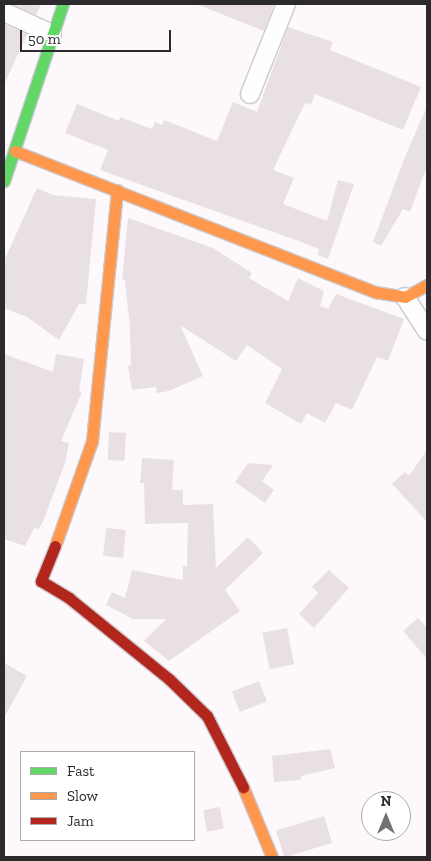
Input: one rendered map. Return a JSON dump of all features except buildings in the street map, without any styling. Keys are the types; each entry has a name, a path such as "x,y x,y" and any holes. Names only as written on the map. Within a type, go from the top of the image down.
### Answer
{"street":[{"path":"4,182 63,4"},
{"path":"250,94 286,4"},
{"path":"4,12 52,34"},
{"path":"4,128 22,128"},
{"path":"15,152 117,190 375,292 405,297 427,285"},
{"path":"117,190 92,441 65,523 41,581 69,598 169,679 207,716 236,770 272,857"},
{"path":"405,297 427,331"}],"traffic: fast":[{"path":"4,181 63,4"}],"traffic: slow":[{"path":"15,151 375,292 405,297 427,285"},
{"path":"55,546 92,441 117,190"},
{"path":"243,787 272,857"}],"traffic: jam":[{"path":"55,546 41,581 69,598 169,679 207,716 243,787"}]}
